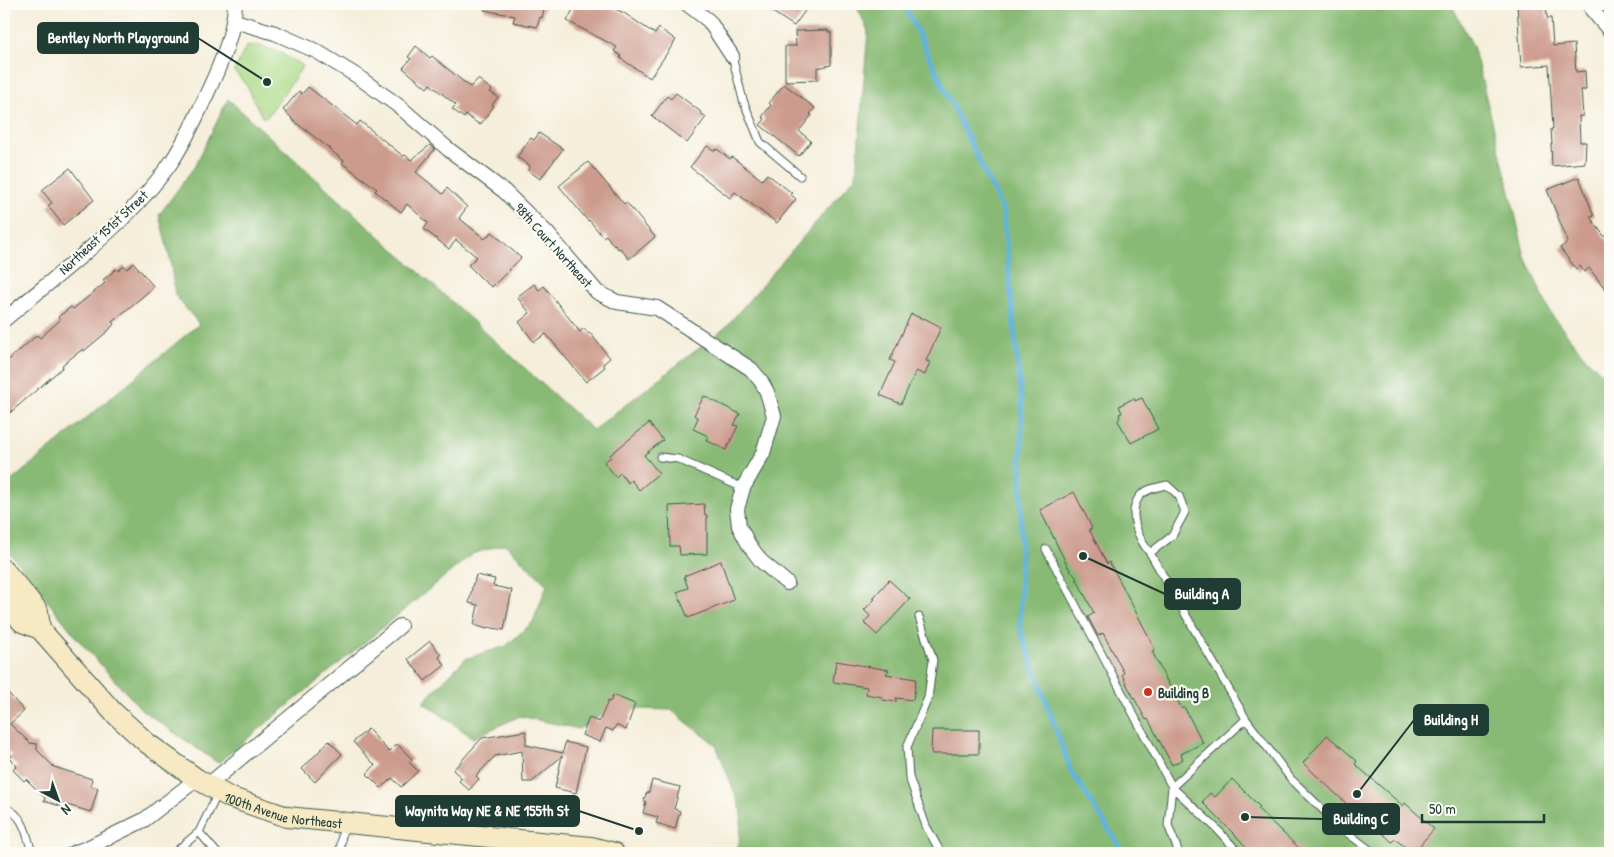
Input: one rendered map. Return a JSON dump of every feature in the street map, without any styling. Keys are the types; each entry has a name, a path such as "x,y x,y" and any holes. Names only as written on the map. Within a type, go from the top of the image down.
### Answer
{"main road":[{"name":"100th Avenue Northeast","path":"4,570 38,611 40,629"},
{"name":"100th Avenue Northeast","path":"4,600 22,622 40,629 113,712 147,743 208,785 246,803 287,817 614,853"}],"street":[{"name":"Northeast 151st Street","path":"4,320 99,240 142,198 172,161 197,117 216,74 235,21 235,4"},
{"path":"687,4 709,21 732,56"},
{"path":"1590,4 1592,10 1610,30"},
{"name":"98th Court Northeast","path":"235,21 275,33 308,48 356,76 400,107 448,149 504,191 547,234 597,292 617,302 658,308 751,369 767,392 774,416 763,453 743,488 737,509 739,526 749,545 761,561 786,583"},
{"path":"73,853 88,851 208,785 400,626"}],"lane":[{"path":"732,56 743,100 760,142 800,176"},
{"path":"660,457 678,458 743,488"},
{"path":"1150,553 1172,536 1185,512 1179,496 1167,485 1153,487 1139,497 1133,515 1141,542 1150,553 1246,719 1291,779 1346,832 1374,853"},
{"path":"1046,549 1172,787 1216,828 1239,853"},
{"path":"919,617 933,660 928,698 907,747 909,777 926,826 941,853"},
{"path":"1179,853 1168,825 1172,787 1246,719"},
{"path":"174,853 199,832 208,785"},
{"path":"4,808 12,810 19,818 24,827 32,853"},
{"path":"340,853 344,822"},
{"path":"199,832 217,853"}],"green space":[{"path":"856,4 1451,4 1473,46 1525,257 1551,314 1586,358 1610,381 1610,853 736,853 739,843 742,812 716,745 671,710 612,708 579,729 520,716 473,738 423,702 465,659 506,646 533,622 547,585 505,544 472,554 218,763 142,710 81,643 4,546 4,487 199,324 175,295 170,259 159,215 195,166 228,99 593,430 725,328 856,176 868,31"},
{"path":"256,45 279,52 303,66 267,117 262,117 247,86 234,71 246,47"}],"building":[{"path":"485,4 545,4 542,18 540,17 537,27 513,22 515,16 484,10"},
{"path":"576,4 614,4 613,8 624,13 655,34 659,28 676,40 650,78 620,58 621,56 614,51 617,47 567,21"},
{"path":"760,4 810,4 794,26"},
{"path":"1517,4 1546,4 1547,18 1551,18 1553,46 1574,44 1576,72 1585,71 1586,90 1581,90 1583,116 1579,116 1580,142 1586,142 1585,163 1552,166 1551,129 1553,129 1549,65 1521,67"},
{"path":"828,30 828,32 831,32 831,65 817,68 817,80 785,81 785,46 796,46 795,31"},
{"path":"416,46 430,58 432,56 470,87 478,79 492,90 490,92 498,97 492,105 494,106 480,125 466,115 464,118 452,109 456,105 430,84 427,88 403,68 411,59 408,57"},
{"path":"784,84 815,108 810,114 812,115 799,131 811,141 799,156 760,125 765,119 762,117 771,105 769,103"},
{"path":"308,87 357,125 360,121 403,156 405,155 411,160 430,145 435,149 416,172 443,194 447,188 467,207 459,218 485,239 492,232 521,258 492,287 484,281 468,265 477,257 456,240 449,249 424,229 428,223 407,204 401,212 375,191 377,189 342,163 344,161 329,148 291,119 283,110 299,91 302,94"},
{"path":"676,93 706,117 687,143 652,116 667,96 671,99"},
{"path":"539,133 563,149 540,179 528,170 530,166 517,157 530,139 534,140"},
{"path":"707,146 715,151 717,149 730,159 732,157 762,180 767,174 792,193 790,194 796,199 777,223 735,192 730,198 690,167"},
{"path":"588,162 624,204 626,202 655,237 629,259 620,248 618,249 614,246 606,235 603,237 559,186"},
{"path":"70,168 94,200 63,225 48,206 52,203 42,190"},
{"path":"1579,177 1594,216 1590,217 1610,244 1610,295 1589,268 1584,272 1580,266 1576,269 1560,248 1568,242 1547,190"},
{"path":"134,263 154,287 112,322 114,324 108,331 84,351 83,349 63,364 62,368 4,418 4,364 37,335 40,338 60,320 58,317 71,307 73,309 105,283 103,280 116,269 118,271 124,266 127,269"},
{"path":"534,284 539,290 544,286 580,332 584,328 590,333 610,358 603,364 605,367 586,382 546,334 534,342 519,322 530,313 517,297"},
{"path":"911,314 941,327 926,361 930,362 925,375 916,371 901,404 880,395 895,362 890,360"},
{"path":"704,396 740,414 734,425 738,426 726,450 706,440 708,436 693,429 698,418 694,415"},
{"path":"1134,398 1135,401 1142,398 1158,429 1131,443 1118,421 1119,414 1122,413 1119,406"},
{"path":"649,423 663,440 644,455 659,473 639,490 631,480 628,483 620,473 616,477 604,462"},
{"path":"1074,492 1092,528 1089,529 1107,564 1109,562 1149,637 1155,650 1152,651 1161,670 1203,743 1181,754 1183,759 1172,765 1148,719 1146,720 1127,685 1122,674 1124,673 1103,633 1098,636 1088,617 1094,613 1073,572 1067,565 1040,510"},
{"path":"704,504 705,515 707,515 707,554 680,555 679,546 670,546 669,506"},
{"path":"721,561 734,600 688,618 677,592 688,588 684,576"},
{"path":"476,575 495,579 493,586 512,590 504,630 487,627 487,629 474,625 478,605 469,603"},
{"path":"889,580 910,599 877,635 864,623 870,616 864,610"},
{"path":"430,641 441,655 439,657 445,665 425,681 408,659"},
{"path":"836,661 889,670 886,674 916,679 913,700 896,698 896,702 882,700 882,697 866,694 867,687 833,682"},
{"path":"4,688 24,711 10,724 30,743 37,744 37,750 54,767 92,779 90,786 98,788 91,812 67,805 66,808 44,801 45,798 26,779 24,781 13,770 17,766 9,758 12,756 4,747"},
{"path":"613,695 635,704 626,730 616,725 613,731 606,728 600,742 582,735 589,718 599,722 608,701 610,702"},
{"path":"368,729 389,752 397,744 412,759 409,762 418,771 401,787 392,778 381,788 367,774 375,765 353,742"},
{"path":"932,730 979,730 979,754 931,754"},
{"path":"526,731 526,745 563,753 565,742 586,747 576,793 555,788 562,756 532,782 523,782 522,751 495,756 476,776 479,779 469,790 459,781 462,778 453,770 482,738"},
{"path":"1327,735 1357,761 1355,764 1403,806 1405,803 1434,829 1413,853 1395,839 1392,842 1376,827 1375,829 1365,821 1303,763"},
{"path":"329,741 342,754 315,782 302,769"},
{"path":"1232,779 1260,807 1258,809 1304,853 1244,853 1246,847 1202,802 1210,793 1215,797"},
{"path":"652,780 680,787 674,809 680,811 675,829 656,823 658,817 643,813 646,802 644,800 649,792"}],"waterway":[{"path":"904,4 1003,211 1022,408 1020,629 1071,771 1124,853"}],"place":[{"name":"Bentley North Playground","path":"267,82"},
{"name":"Building A","path":"1083,556"},
{"name":"Building B","path":"1148,692"},
{"name":"Building H","path":"1357,794"},
{"name":"Building C","path":"1245,817"},
{"name":"Waynita Way NE & NE 155th St","path":"639,831"}]}
